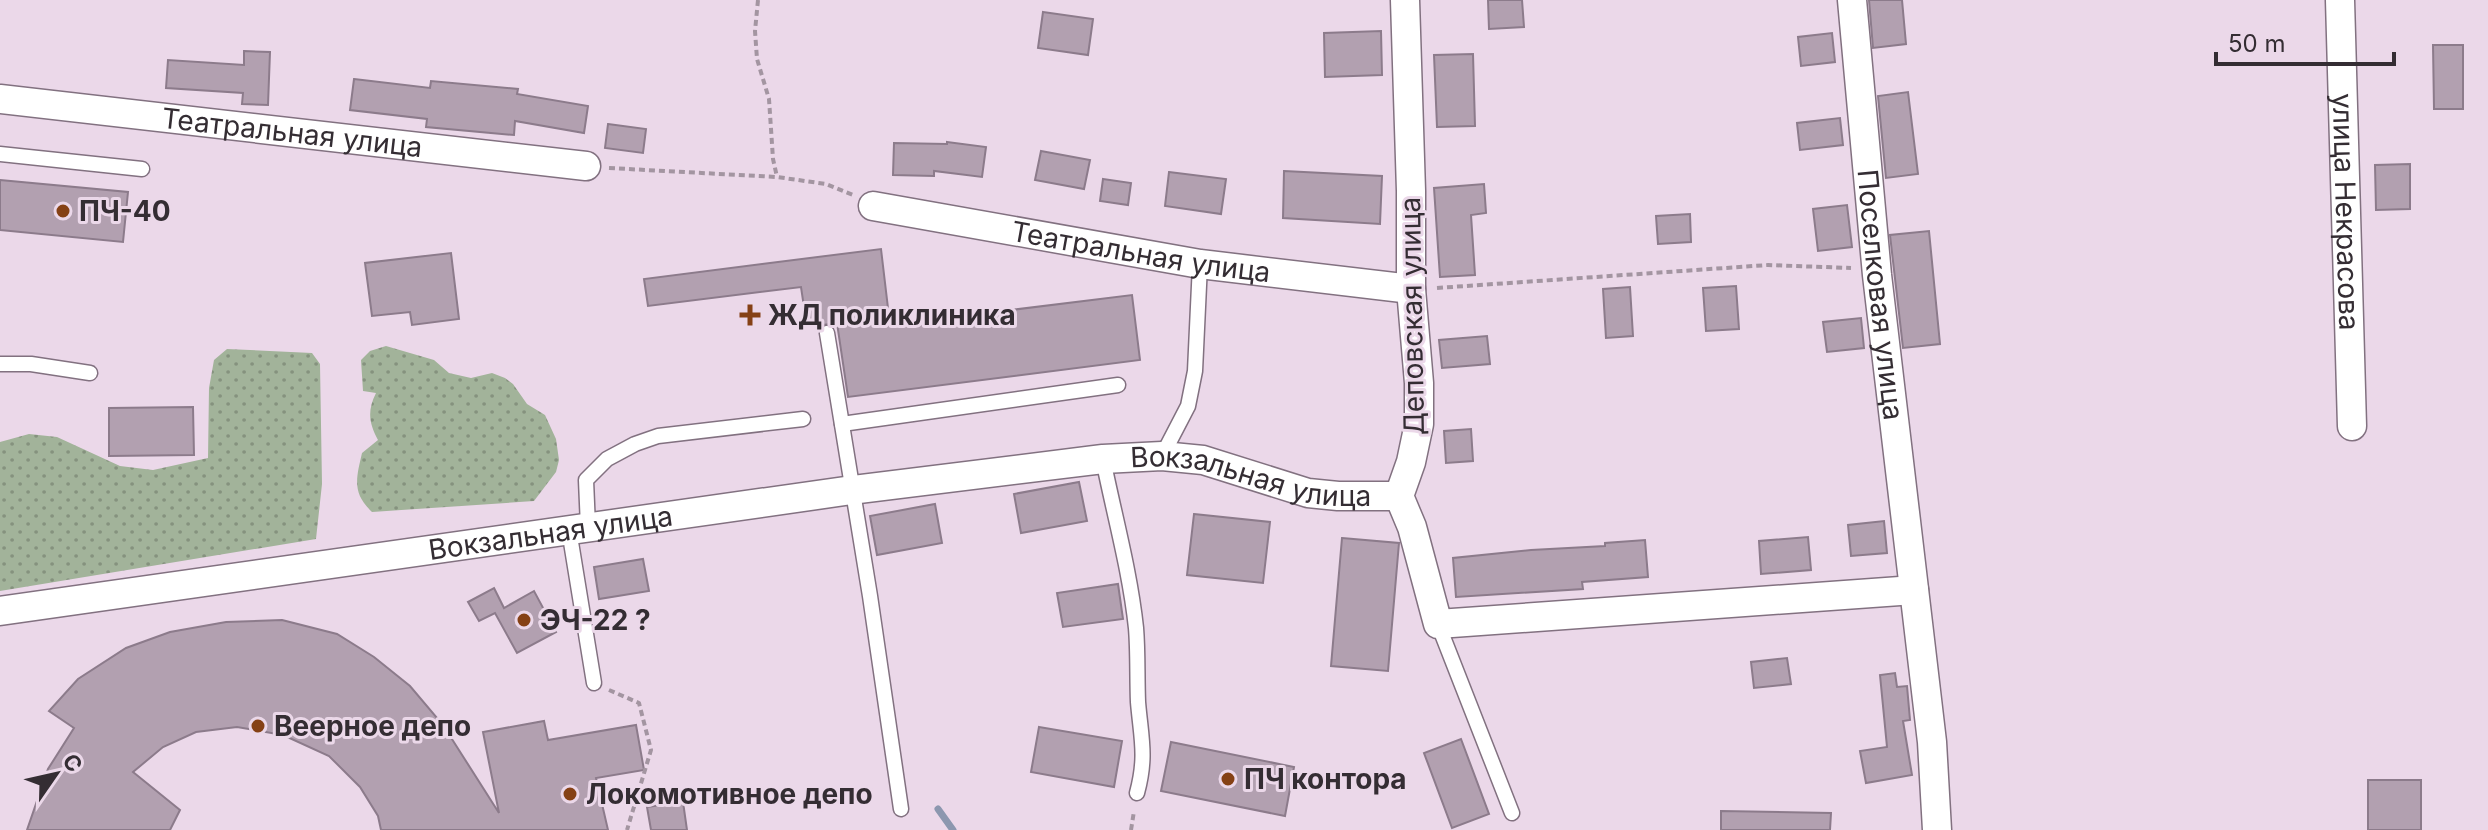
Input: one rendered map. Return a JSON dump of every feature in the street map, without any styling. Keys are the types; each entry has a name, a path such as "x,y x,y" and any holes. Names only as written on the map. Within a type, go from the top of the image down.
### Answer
{"street":[{"name":"Деповская улица","path":"1399,496 1411,462 1419,424 1419,383 1411,289 1405,0"},
{"name":"Поселковая улица","path":"1852,0 1877,275 1932,742 1937,830"},
{"name":"улица Некрасова","path":"2340,0 2352,426"},
{"name":"Театральная улица","path":"0,99 586,166"},
{"name":"Театральная улица","path":"873,206 1200,264 1411,289"},
{"name":"Вокзальная улица","path":"0,611 852,490 1103,459 1162,456 1203,460 1308,493 1399,496"},
{"path":"1399,496 1412,527 1438,624 1914,590"}],"lane":[{"path":"0,154 142,169"},
{"path":"1162,456 1188,406 1195,371 1200,264"},
{"path":"827,333 901,809"},
{"path":"0,364 31,364 90,373"},
{"path":"842,424 1118,385"},
{"path":"594,683 578,529 586,480 607,459 658,436 803,419"},
{"name":"Вокзальная улица","path":"1103,459 1133,601 1144,741 1143,770 1137,793"},
{"path":"1438,624 1512,813"}],"path":[{"path":"758,0 755,31 757,59 769,99 777,177"},
{"path":"586,166 777,177 826,184 851,193 873,206"},
{"path":"1411,289 1768,265 1848,267 1877,275"},
{"path":"594,683 639,703 651,750 627,830"}],"green space":[{"path":"386,346 434,360 449,373 471,378 492,373 505,378 527,404 545,415 556,439 559,460 556,472 534,501 372,512 361,498 357,485 362,453 378,440 370,417 376,393 363,391 361,360 370,351"},
{"path":"227,349 312,353 320,364 322,484 316,539 0,591 0,442 29,434 57,437 120,466 153,470 208,458 209,388 214,360"}],"building":[{"path":"1488,0 1522,0 1524,27 1489,29"},
{"path":"1869,0 1902,0 1906,44 1873,48"},
{"path":"1043,12 1093,19 1088,55 1038,48"},
{"path":"1381,31 1382,75 1325,77 1324,33"},
{"path":"1832,33 1835,62 1801,66 1798,37"},
{"path":"2433,45 2463,45 2463,109 2434,109"},
{"path":"244,51 270,52 268,105 242,104 243,93 166,88 168,60 244,65"},
{"path":"1473,54 1475,126 1437,127 1434,55"},
{"path":"354,79 430,88 431,81 518,89 517,94 588,106 584,133 515,121 514,135 426,127 427,119 350,110"},
{"path":"1908,92 1918,174 1886,178 1878,96"},
{"path":"1840,118 1843,145 1800,150 1797,123"},
{"path":"608,124 646,129 643,153 605,148"},
{"path":"947,142 986,147 982,177 934,171 934,176 893,175 894,143"},
{"path":"1041,151 1090,160 1084,189 1035,180"},
{"path":"2410,164 2410,209 2376,210 2375,165"},
{"path":"1284,171 1382,176 1380,224 1283,218"},
{"path":"1169,172 1226,179 1221,214 1165,206"},
{"path":"1103,179 1131,183 1128,205 1100,201"},
{"name":"ПЧ-40","path":"0,180 128,192 123,242 0,230"},
{"path":"1484,184 1486,213 1471,215 1475,275 1440,277 1434,188"},
{"path":"1847,205 1852,247 1818,251 1813,209"},
{"path":"1690,214 1691,242 1658,244 1656,216"},
{"path":"1929,231 1940,344 1903,348 1890,235"},
{"path":"881,249 890,325 1132,295 1140,360 848,397 837,323 807,327 801,287 648,306 644,279"},
{"path":"451,253 459,319 412,325 410,312 372,316 365,263"},
{"path":"1736,286 1739,329 1706,331 1703,288"},
{"path":"1630,287 1633,336 1606,338 1603,289"},
{"path":"1861,318 1864,348 1827,352 1823,322"},
{"path":"1487,336 1490,364 1442,368 1439,340"},
{"path":"193,407 194,455 109,456 109,408"},
{"path":"1471,429 1473,461 1446,463 1444,431"},
{"path":"1079,482 1087,521 1021,533 1014,494"},
{"path":"935,504 942,543 877,555 870,516"},
{"path":"1194,514 1270,522 1263,583 1187,575"},
{"path":"1884,521 1887,553 1851,556 1848,525"},
{"path":"1808,537 1811,570 1761,574 1759,541"},
{"path":"1342,538 1399,543 1388,671 1331,666"},
{"path":"1645,540 1648,577 1582,582 1583,589 1456,597 1453,558"},
{"path":"643,559 649,591 599,599 594,567"},
{"path":"1118,584 1123,619 1063,627 1057,593"},
{"name":"ЭЧ-22 ?","path":"494,588 504,608 534,591 556,632 517,653 495,613 479,621 468,602"},
{"name":"Веерное депо","path":"282,620 337,634 374,657 410,686 443,725 499,813 483,732 544,721 548,740 636,725 644,770 596,778 608,830 381,830 378,816 360,787 329,756 283,735 237,727 196,732 163,747 133,772 180,810 170,830 27,830 48,769 74,728 49,711 78,679 126,648 170,632 226,622"},
{"path":"1787,658 1791,684 1754,688 1751,662"},
{"path":"1895,673 1897,687 1907,686 1910,720 1903,721 1912,775 1866,783 1860,751 1887,747 1880,675"},
{"path":"1039,727 1122,741 1114,787 1031,772"},
{"path":"1461,739 1489,814 1452,828 1424,753"},
{"name":"ПЧ контора","path":"1171,742 1294,767 1285,816 1161,791"},
{"path":"2368,780 2421,780 2421,830 2368,830"},
{"path":"683,802 687,830 651,830 647,807"},
{"path":"1721,811 1831,813 1830,830 1721,830"}],"waterway":[{"path":"938,809 953,830"}],"place":[{"name":"ПЧ-40","path":"63,211"},
{"name":"ЖД поликлиника","path":"750,315"},
{"name":"ЭЧ-22 ?","path":"524,620"},
{"name":"Веерное депо","path":"258,726"},
{"name":"ПЧ контора","path":"1228,779"},
{"name":"Локомотивное депо","path":"570,794"}]}
